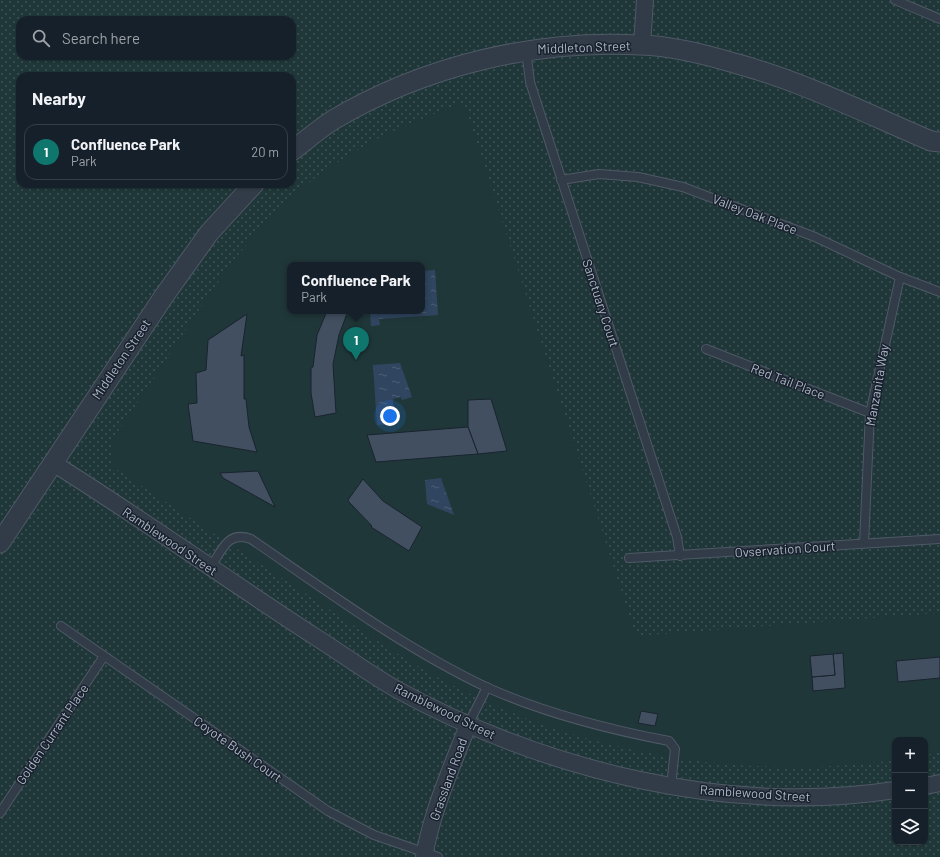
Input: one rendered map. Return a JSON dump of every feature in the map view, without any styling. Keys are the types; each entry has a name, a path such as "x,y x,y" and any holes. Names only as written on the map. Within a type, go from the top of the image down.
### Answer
{"street":[{"path":"642,45 645,0"},
{"name":"Middleton Street","path":"296,148 332,121 404,85 474,62 526,50 588,44 642,45 694,53 735,63 775,76 937,144"},
{"name":"Middleton Street","path":"0,543 168,290 209,233 250,188"},
{"name":"Ramblewood Street","path":"53,463 210,568 395,688 468,725 530,750 602,772 671,786 734,794 797,798 860,796 892,791"},
{"name":"Grassland Road","path":"429,856 436,808 446,777 468,725"},
{"path":"928,785 940,783"}],"lane":[{"path":"895,0 940,19"},
{"name":"Sanctuary Court","path":"526,50 530,82 675,529 680,556"},
{"name":"Valley Oak Place","path":"561,180 599,174 638,177 683,187 815,238 900,277 940,292"},
{"name":"Manzanita Way","path":"864,543 870,413 900,277"},
{"name":"Red Tail Place","path":"706,349 870,413"},
{"path":"210,568 230,538 237,535 251,539 348,606 399,639 451,669 487,687 560,715 617,731 669,741 675,749 671,786"},
{"name":"Ovservation Court","path":"629,558 940,539"},
{"name":"Coyote Bush Court","path":"61,626 328,811 374,835 429,856"},
{"name":"Golden Currant Place","path":"0,812 104,656"},
{"path":"468,725 487,687"}],"green space":[{"path":"0,0 940,0 940,857 0,857"},
{"path":"464,103 636,636 940,613 940,752 928,754 928,737 892,737 892,760 841,765 787,767 732,765 678,758 624,748 571,734 520,716 470,694 428,672 368,635 113,467 112,440 217,283 242,250 268,220 303,187 346,157 391,132 415,121"}],"water":[{"path":"435,270 438,315 379,319 380,325 371,326 370,314 425,314 425,271"},
{"path":"400,363 412,397 402,400 401,397 393,399 395,424 377,425 373,365"},
{"path":"441,478 454,515 427,504 425,480"}],"building":[{"path":"247,314 241,356 244,355 244,399 246,399 249,427 257,452 193,441 188,404 197,403 196,373 206,370 208,340"},
{"path":"326,314 347,314 339,335 333,364 336,413 315,417 311,393 311,368 313,367 317,335"},
{"path":"491,399 507,451 478,454 468,427 468,400"},
{"path":"468,427 478,454 376,462 367,435"},
{"path":"258,471 275,507 223,478 220,473"},
{"path":"363,479 383,501 422,527 409,551 371,527 372,526 349,502 348,500"},
{"path":"843,653 845,688 813,691 812,677 835,675 833,654"},
{"path":"833,654 835,675 812,677 810,656"},
{"path":"940,657 940,678 898,682 896,661"},
{"path":"641,711 658,714 655,726 638,723"}],"place":[{"name":"Confluence Park","path":"356,360"}]}
